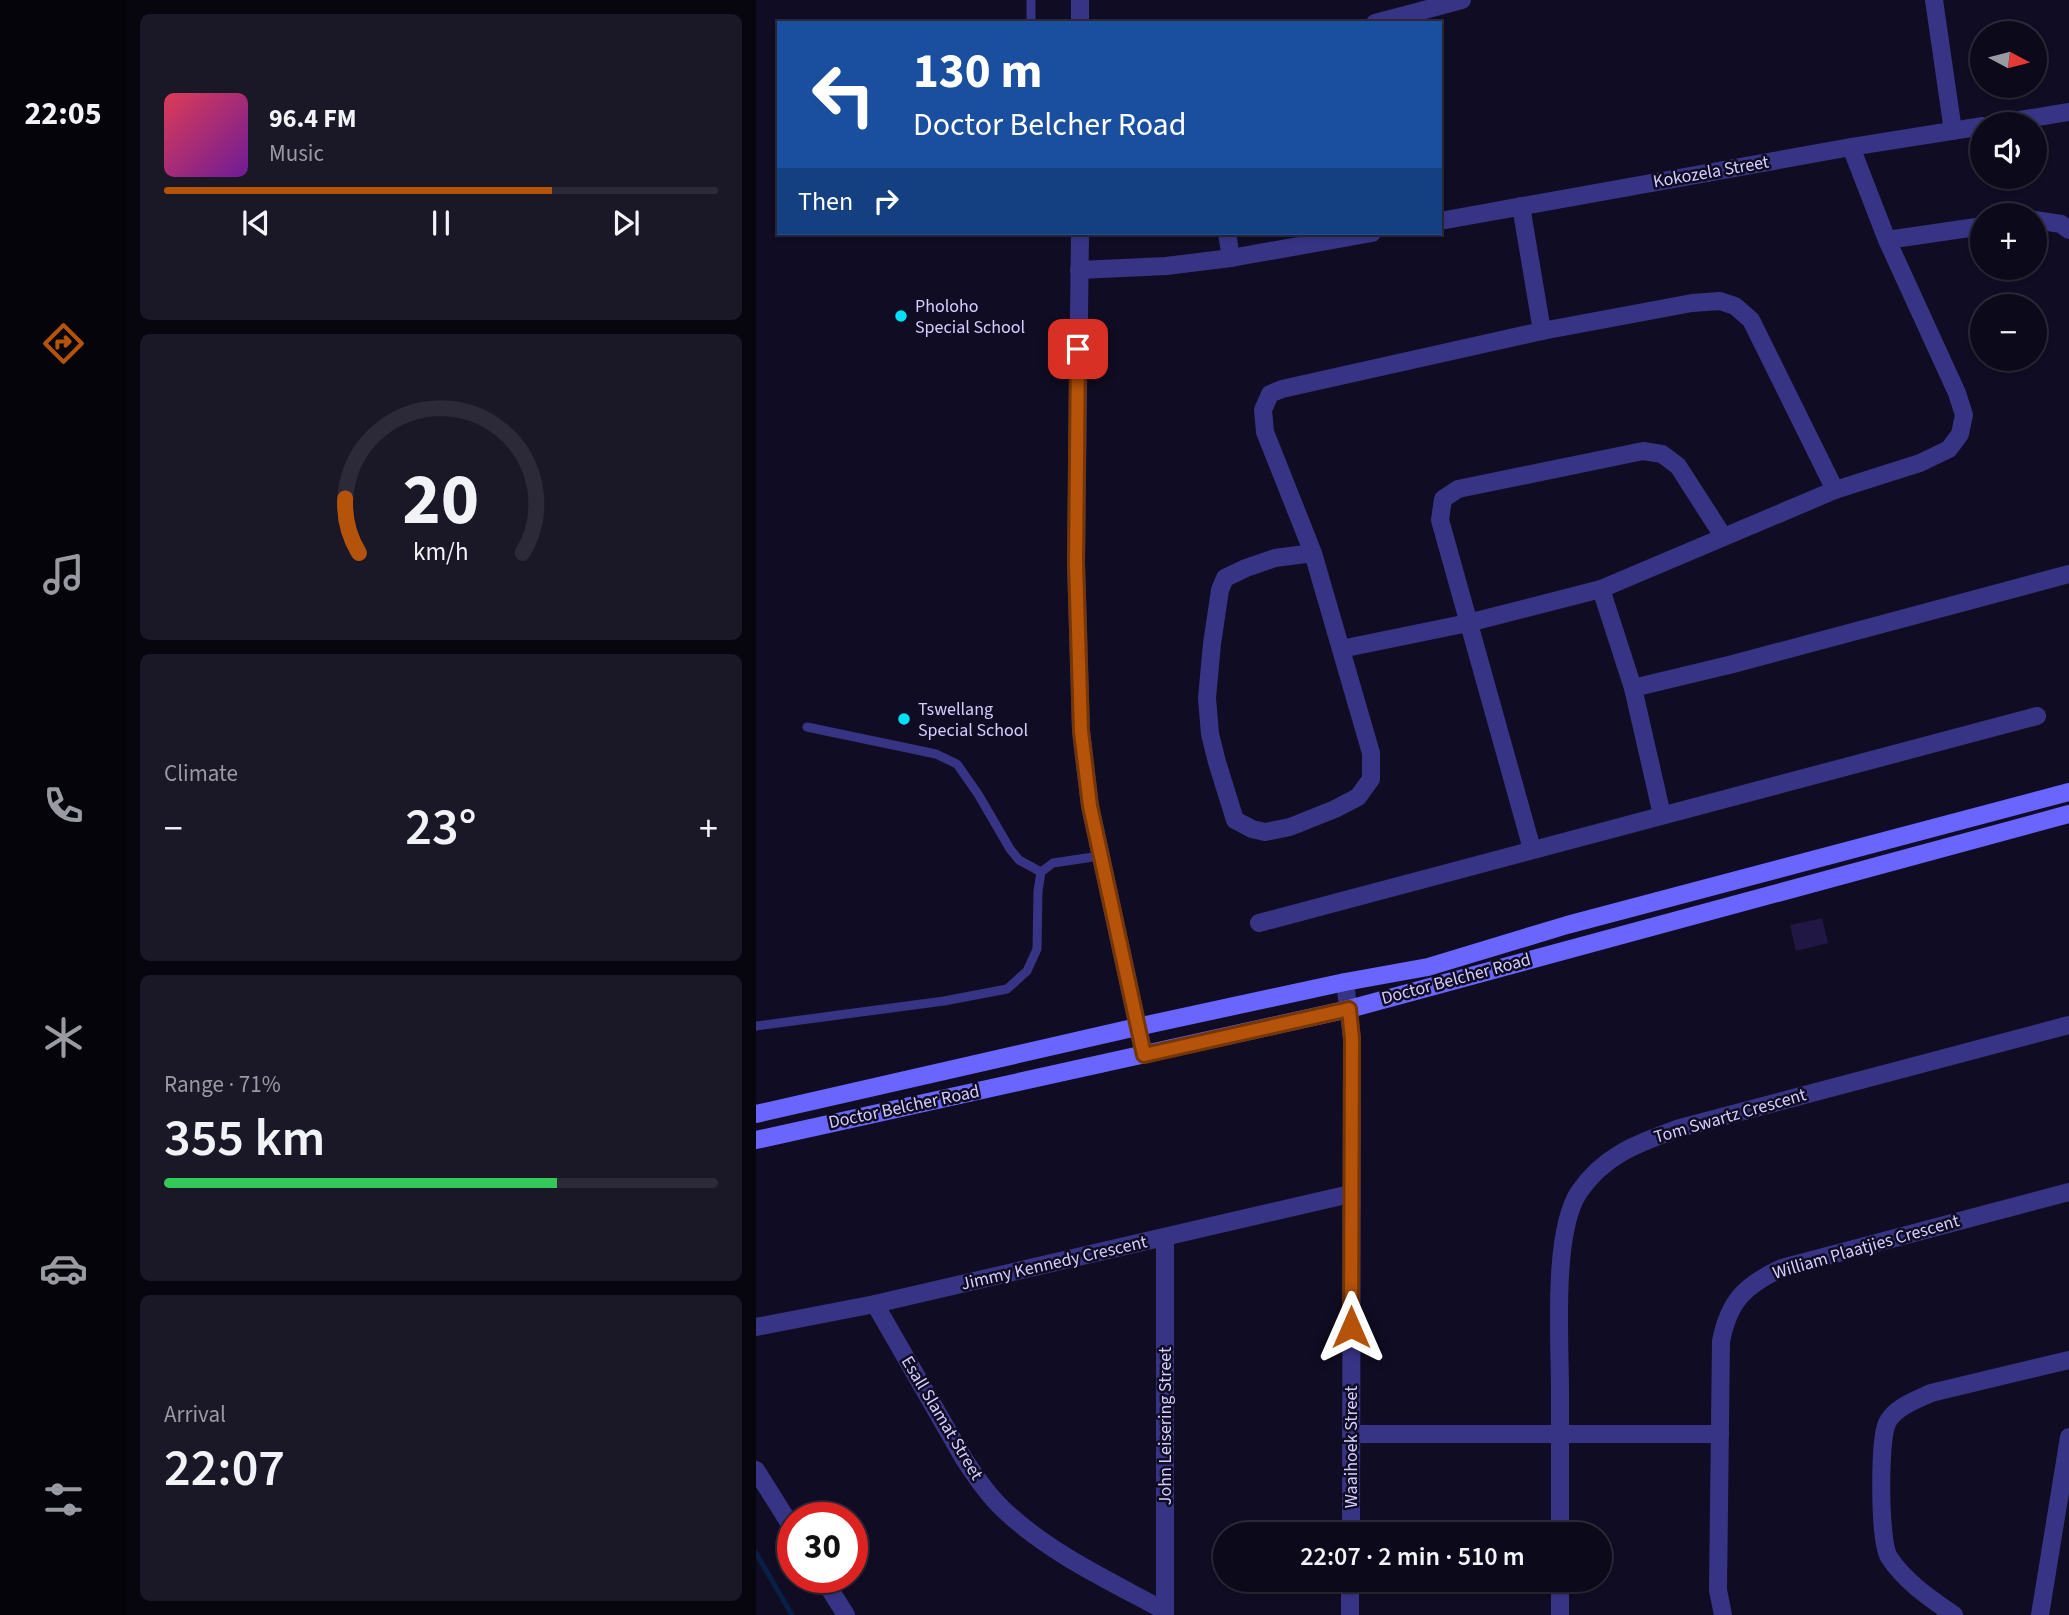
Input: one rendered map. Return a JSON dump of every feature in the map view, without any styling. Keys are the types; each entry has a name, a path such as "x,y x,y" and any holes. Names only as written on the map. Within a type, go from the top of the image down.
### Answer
{"main road":[{"name":"Doctor Belcher Road","path":"756,1114 1137,1027 1428,967 1567,925 2069,792"},
{"name":"Doctor Belcher Road","path":"756,1140 1349,1009 2069,814"}],"street":[{"path":"1080,0 1080,21"},
{"path":"1383,21 1462,0"},
{"path":"1934,0 1953,131"},
{"path":"2047,116 2069,112"},
{"name":"Kokozela Street","path":"1442,220 1970,128"},
{"path":"1341,649 1468,623 1601,589 1836,490 1920,463 1949,449 1960,434 1964,415 1957,393 1886,240 1851,147"},
{"path":"1521,206 1542,331"},
{"path":"2047,222 2061,224 2069,230"},
{"path":"1886,240 1970,228"},
{"path":"1080,235 1076,563 1081,731 1090,806 1144,1055"},
{"path":"1227,235 1231,258"},
{"path":"1079,270 1166,266 1231,258 1361,235"},
{"path":"1313,553 1275,558 1246,568 1225,578 1220,590 1207,698 1210,734 1236,820 1252,829 1265,832 1278,830 1335,809 1358,797 1371,779 1371,753 1313,553 1265,432 1263,410 1270,394 1282,388 1542,331 1720,300 1735,306 1751,320 1836,490"},
{"path":"1532,849 1440,520 1443,499 1458,489 1643,451 1662,454 1678,466 1723,536"},
{"path":"1633,688 2069,574"},
{"path":"1601,589 1633,688 1662,815"},
{"path":"1259,923 2037,716"},
{"name":"Waaihoek Street","path":"1345,982 1352,1039 1351,1522"},
{"name":"Tom Swartz Crescent","path":"1560,1522 1559,1301 1566,1223 1578,1193 1599,1168 1636,1144 1680,1128 2069,1025"},
{"name":"William Plaatjies Crescent","path":"1723,1615 1718,1590 1721,1341 1725,1320 1733,1305 1747,1289 1782,1268 2069,1192"},
{"name":"Jimmy Kennedy Crescent","path":"756,1327 875,1304 1350,1194"},
{"name":"John Leisering Street","path":"1165,1237 1165,1613"},
{"name":"Esall Slamat Street","path":"875,1304 964,1459 1004,1510 1040,1539 1165,1613"},
{"path":"1954,1615 1927,1596 1898,1569 1888,1555 1883,1538 1882,1496 1883,1439 1888,1422 1899,1410 1931,1393 2069,1360"},
{"path":"1351,1434 1720,1434"},
{"path":"2040,1615 2069,1437"},
{"path":"756,1470 777,1504"},
{"path":"1350,1592 1350,1615"},
{"path":"1560,1592 1560,1615"},
{"path":"832,1593 846,1615"}],"lane":[{"path":"1031,0 1031,21"},
{"path":"807,727 936,754 957,764 1010,849 1019,860 1041,872"},
{"path":"756,1026 956,999 1007,989 1027,971 1038,949 1038,891 1041,872 1053,863 1100,856"}],"building":[{"path":"1822,918 1828,943 1796,951 1790,925"}],"waterway":[{"path":"756,1553 792,1615"}],"place":[{"name":"Pholoho Special School","path":"901,316"},
{"name":"Tswellang Special School","path":"904,719"}],"route":[{"path":"1078,349 1076,563 1081,731 1090,806 1144,1055 1349,1009 1352,1039 1351,1327"}]}
